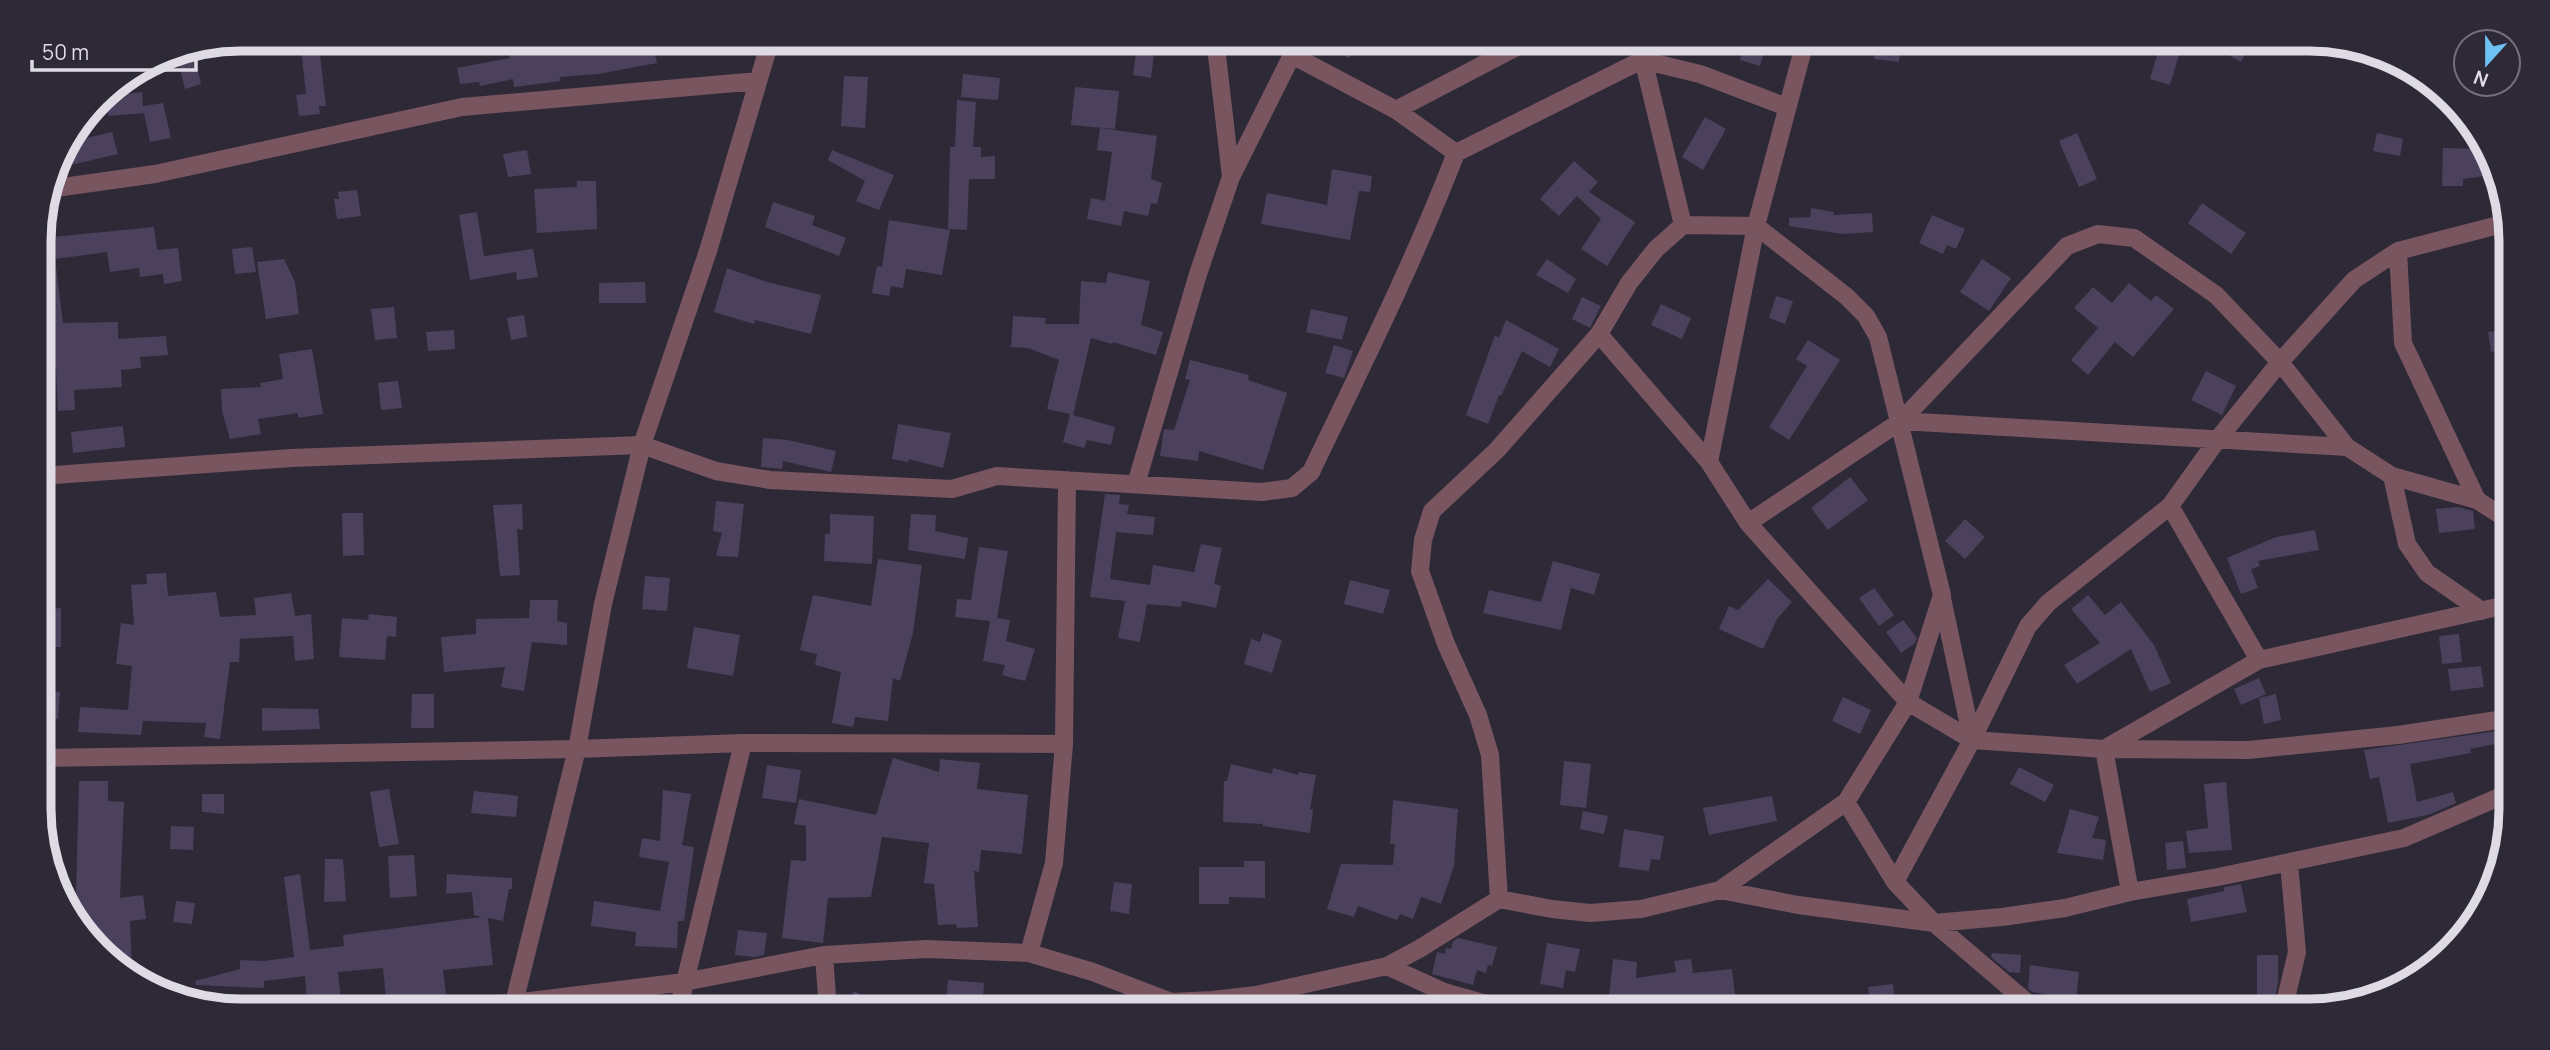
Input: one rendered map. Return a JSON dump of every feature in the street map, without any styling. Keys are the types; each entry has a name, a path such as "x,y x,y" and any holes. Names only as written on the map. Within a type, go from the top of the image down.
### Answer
{"street":[{"path":"515,999 577,748 603,604 642,445 708,251 767,51"},
{"path":"1216,51 1231,177"},
{"path":"1136,484 1198,275 1231,177 1293,51"},
{"path":"1301,51 1396,110 1456,153"},
{"path":"1396,110 1509,51"},
{"path":"1640,51 1684,225"},
{"path":"1709,462 1756,226 1802,51"},
{"path":"51,475 291,458 642,445 716,471 770,480 952,489 997,476 1262,492 1292,488 1311,472 1388,314 1425,232 1456,153 1642,60 1700,74 1787,107"},
{"path":"58,188 155,174 462,107 758,81"},
{"path":"1499,899 1490,755 1478,715 1446,644 1420,571 1423,540 1433,511 1497,450 1599,334 1629,283 1656,249 1684,225 1756,226 1846,296 1866,316 1878,337 1942,595 1972,740"},
{"path":"1895,882 1972,740 2028,626 2048,603 2170,506 2218,439 2280,362 2354,280 2399,251 2498,225"},
{"path":"1748,523 1901,421 2067,246 2098,234 2134,238 2216,295 2280,362 2347,447 2392,476 2477,500 2499,514"},
{"path":"2399,251 2403,343 2477,500"},
{"path":"1599,334 1709,462 1748,523 1908,702 1972,740 2104,749 2248,750 2398,735 2499,720"},
{"path":"1901,421 2347,447"},
{"path":"2392,476 2407,544 2413,554 2427,573 2482,611"},
{"path":"1028,953 1054,863 1064,744 1067,480"},
{"path":"2170,506 2259,660"},
{"path":"1213,999 1255,996 1387,965 1419,949 1499,899 1590,913 1641,909 1720,890 1846,802 1908,702 1942,595"},
{"path":"2104,749 2259,660 2499,607"},
{"path":"51,758 743,743 1064,744"},
{"path":"681,999 743,743"},
{"path":"2104,749 2130,892"},
{"path":"1720,890 1798,905 1934,923 2065,908 2130,892 2289,863 2404,838 2499,797"},
{"path":"1846,802 1895,882 1934,923 2023,999"},
{"path":"2286,999 2297,953 2289,863"},
{"path":"568,999 684,982 824,955 926,949 1028,953 1093,972 1163,999"},
{"path":"824,955 827,999"},
{"path":"1387,965 1444,992 1469,999"}],"building":[{"path":"301,51 320,51 326,106 319,106 320,114 299,116 296,95 306,94"},
{"path":"509,51 654,51 657,63 598,74 559,77 561,81 514,87 513,79 480,86 479,82 460,84 457,68 510,58"},
{"path":"1136,51 1154,51 1151,78 1133,75"},
{"path":"1333,51 1352,51 1349,58"},
{"path":"1742,51 1764,51 1760,66 1740,60"},
{"path":"1875,51 1900,51 1899,62 1874,59"},
{"path":"2158,51 2180,51 2170,85 2150,79"},
{"path":"2222,51 2246,51 2241,62"},
{"path":"195,56 201,84 185,89 178,61"},
{"path":"963,74 1000,78 998,100 961,97"},
{"path":"844,76 868,77 865,128 841,126"},
{"path":"1075,87 1119,91 1115,129 1071,125"},
{"path":"142,92 143,106 163,103 171,138 150,142 144,113 108,116 107,106 120,94"},
{"path":"957,100 976,102 973,147 981,147 981,157 995,156 995,179 969,179 967,230 948,229 950,147 955,147"},
{"path":"1705,117 1726,129 1703,170 1682,157"},
{"path":"1100,128 1157,136 1151,179 1162,183 1157,204 1151,203 1148,216 1124,211 1121,226 1087,219 1091,198 1105,201 1112,152 1097,150"},
{"path":"112,132 118,154 66,166 80,139"},
{"path":"2077,133 2097,179 2079,187 2059,141"},
{"path":"2377,133 2403,139 2400,156 2373,151"},
{"path":"2443,148 2475,149 2488,176 2463,179 2463,186 2442,186"},
{"path":"527,150 531,174 508,177 503,154"},
{"path":"832,150 894,175 879,210 856,201 865,181 828,160"},
{"path":"1574,161 1598,182 1589,192 1635,222 1607,266 1581,249 1601,219 1577,196 1559,216 1540,199"},
{"path":"1332,169 1372,176 1370,192 1359,191 1350,240 1261,224 1267,193 1327,205"},
{"path":"577,181 596,181 597,229 537,233 534,189 577,187"},
{"path":"357,190 361,216 337,219 334,199 339,199 338,192"},
{"path":"773,202 815,216 812,225 846,238 839,256 765,227"},
{"path":"2202,203 2246,233 2231,254 2188,223"},
{"path":"1811,208 1834,212 1833,215 1872,213 1873,232 1842,234 1789,226 1789,218 1810,217"},
{"path":"477,212 484,256 533,249 538,277 517,280 516,272 470,280 459,215"},
{"path":"1932,215 1965,229 1956,249 1947,245 1943,254 1919,243"},
{"path":"889,220 950,230 942,275 906,269 903,288 891,286 889,296 872,293 877,266 882,267"},
{"path":"154,227 157,250 178,248 182,281 164,284 163,274 140,277 139,268 110,272 107,252 55,259 63,323 118,322 118,339 166,336 168,355 140,357 141,368 121,370 122,387 74,390 75,410 58,411 56,369 51,370 51,230 52,237"},
{"path":"252,247 256,272 235,274 232,249"},
{"path":"284,259 295,282 299,314 266,319 257,262"},
{"path":"1547,259 1576,279 1568,293 1536,275"},
{"path":"1982,259 2011,278 1989,311 1960,292"},
{"path":"727,268 767,282 821,295 811,334 755,320 754,324 714,312"},
{"path":"1108,272 1150,281 1141,325 1163,332 1156,355 1091,338 1073,415 1115,427 1111,445 1087,440 1084,448 1063,442 1070,414 1047,409 1059,360 1028,348 1011,347 1013,316 1046,318 1045,324 1079,324 1081,281 1106,283"},
{"path":"645,282 646,303 599,303 599,283"},
{"path":"2129,283 2151,301 2156,295 2174,309 2133,357 2115,342 2088,375 2071,360 2098,328 2074,308 2093,287 2112,303"},
{"path":"1776,296 1793,301 1785,324 1769,318"},
{"path":"1582,297 1601,306 1590,328 1572,319"},
{"path":"1661,304 1691,318 1682,339 1651,325"},
{"path":"394,307 397,338 375,340 371,309"},
{"path":"1311,309 1348,317 1342,340 1306,332"},
{"path":"524,315 527,337 511,340 507,318"},
{"path":"1506,320 1559,349 1550,367 1522,351 1501,396 1499,395 1488,424 1466,415 1495,335 1499,338"},
{"path":"454,330 455,349 428,351 426,332"},
{"path":"2499,330 2499,350 2491,352 2488,332"},
{"path":"1808,340 1840,360 1789,440 1769,427 1807,366 1796,359"},
{"path":"1334,345 1353,351 1344,378 1325,373"},
{"path":"312,349 323,414 298,418 298,413 258,419 261,434 230,439 222,411 221,389 261,387 260,383 283,379 279,354"},
{"path":"1190,360 1249,375 1248,380 1287,393 1263,470 1199,451 1198,461 1160,456 1164,429 1174,430 1190,380 1185,379"},
{"path":"2206,371 2236,386 2222,415 2191,400"},
{"path":"398,381 402,408 381,410 378,383"},
{"path":"898,424 951,433 943,468 909,459 908,462 892,459"},
{"path":"123,426 125,447 73,453 71,432"},
{"path":"763,438 788,440 836,451 831,472 783,461 782,469 761,467"},
{"path":"1850,477 1868,500 1828,530 1811,508"},
{"path":"1105,494 1120,495 1119,504 1129,505 1127,514 1155,517 1153,535 1116,532 1110,579 1150,585 1153,565 1194,572 1201,544 1222,548 1214,584 1221,586 1216,608 1182,601 1181,607 1147,604 1140,642 1118,638 1125,601 1090,597"},
{"path":"716,501 744,504 738,557 716,556 722,533 713,531"},
{"path":"522,504 523,530 517,529 520,575 500,576 493,505"},
{"path":"2458,507 2473,511 2475,529 2439,533 2436,509"},
{"path":"342,513 363,513 364,555 343,556"},
{"path":"830,514 874,516 872,564 824,561 825,534 830,534"},
{"path":"911,514 936,515 935,531 968,538 965,559 908,550"},
{"path":"1965,519 1985,537 1965,559 1945,541"},
{"path":"2315,530 2319,550 2258,561 2260,566 2251,569 2258,588 2241,594 2227,558 2276,537"},
{"path":"979,547 1008,551 997,618 1010,620 1006,641 1035,649 1025,681 1002,675 1005,665 983,661 990,621 955,617 957,599 971,600"},
{"path":"878,559 922,565 913,633 900,681 893,678 888,721 855,717 853,727 832,723 841,672 815,665 817,654 800,650 813,595 871,606"},
{"path":"1553,561 1600,574 1594,595 1571,588 1561,630 1483,613 1489,590 1541,602"},
{"path":"166,573 168,596 216,592 220,617 256,615 254,598 291,593 295,616 311,614 314,659 295,661 293,636 240,639 239,662 230,662 220,739 204,737 206,723 143,721 141,735 78,732 80,707 128,710 132,666 116,664 121,623 134,625 131,585 147,584 146,574"},
{"path":"645,576 670,578 667,611 642,609"},
{"path":"1768,579 1792,602 1777,619 1763,649 1719,629 1729,606 1738,610"},
{"path":"1350,580 1390,590 1383,614 1344,604"},
{"path":"1874,588 1894,615 1879,626 1859,598"},
{"path":"2088,595 2105,615 2121,602 2154,645 2171,683 2150,692 2131,649 2077,684 2064,665 2100,643 2071,609"},
{"path":"530,600 558,600 557,621 567,623 567,645 532,642 524,691 501,687 505,667 444,672 441,637 476,634 476,619 529,618"},
{"path":"61,608 61,647 51,647 51,609"},
{"path":"369,614 397,617 396,637 387,636 385,660 339,657 342,618 368,620"},
{"path":"1903,620 1917,638 1915,643 1901,653 1886,632"},
{"path":"694,627 740,635 733,676 687,668"},
{"path":"1263,633 1282,640 1272,673 1244,664 1251,639 1260,642"},
{"path":"2459,634 2462,662 2442,664 2439,636"},
{"path":"2481,666 2484,687 2451,691 2448,669"},
{"path":"2259,678 2266,694 2241,705 2234,689"},
{"path":"51,691 60,692 58,719 51,718"},
{"path":"412,694 434,694 434,728 411,728"},
{"path":"2276,694 2281,720 2264,724 2259,698"},
{"path":"1843,697 1871,710 1860,734 1832,721"},
{"path":"262,708 318,709 320,729 262,731"},
{"path":"2499,731 2499,743 2470,749 2471,753 2410,764 2417,802 2453,792 2456,803 2428,815 2388,823 2379,777 2370,779 2364,750"},
{"path":"893,758 939,772 940,759 980,763 977,789 1028,795 1022,854 981,850 979,872 974,871 978,927 938,925 934,884 924,883 929,843 882,837 871,897 828,898 823,943 782,938 791,860 806,861 806,826 794,824 799,799 876,815"},
{"path":"1564,761 1591,764 1586,808 1560,805"},
{"path":"1231,764 1272,774 1273,768 1298,775 1299,772 1316,775 1310,809 1313,809 1310,833 1263,824 1223,822 1224,781 1227,781"},
{"path":"767,765 801,770 796,803 762,798"},
{"path":"2019,767 2054,785 2045,802 2010,784"},
{"path":"79,781 108,781 108,801 124,802 120,898 143,895 146,919 130,921 132,965 98,935 70,893 76,894"},
{"path":"2226,782 2232,850 2189,853 2186,831 2208,828 2204,784"},
{"path":"389,789 399,844 379,847 370,792"},
{"path":"663,790 691,794 682,845 694,847 684,921 678,921 677,948 635,946 636,932 591,926 594,901 660,911 669,862 639,857 642,838 660,841"},
{"path":"474,791 518,796 516,817 471,813"},
{"path":"202,794 224,794 224,814 202,812"},
{"path":"1772,796 1777,821 1709,835 1703,808"},
{"path":"1393,800 1458,809 1454,866 1441,904 1421,897 1413,919 1400,914 1397,920 1358,906 1354,917 1327,909 1341,864 1393,865 1395,844 1390,844"},
{"path":"2070,809 2099,817 2092,838 2106,840 2103,860 2057,853"},
{"path":"1583,811 1608,816 1604,834 1580,829"},
{"path":"171,826 194,827 193,850 170,849"},
{"path":"1624,829 1664,836 1660,860 1651,859 1649,871 1619,867"},
{"path":"2183,841 2186,868 2167,870 2165,843"},
{"path":"414,855 417,896 390,898 388,856"},
{"path":"325,859 343,859 346,901 324,902"},
{"path":"1244,861 1265,861 1265,898 1229,897 1229,904 1199,904 1199,867 1244,867"},
{"path":"300,874 310,950 344,946 343,935 482,917 474,915 472,892 446,894 447,874 512,878 512,889 509,889 503,921 488,918 493,965 443,970 446,995 386,998 383,968 338,972 341,999 307,999 305,976 264,981 264,988 196,985 195,981 240,969 240,960 264,961 294,957 284,877"},
{"path":"1114,882 1132,884 1129,914 1110,911"},
{"path":"2241,884 2247,912 2191,922 2187,899 2224,891 2224,887"},
{"path":"176,901 195,903 192,924 173,922"},
{"path":"738,930 767,933 764,955 735,955"},
{"path":"1458,938 1497,947 1492,966 1488,965 1486,973 1477,970 1473,985 1432,974 1437,952 1445,954 1446,948 1451,949 1453,941"},
{"path":"1547,943 1580,949 1575,972 1566,970 1563,988 1540,984"},
{"path":"1992,953 2021,955 2020,973 2009,972 1991,957"},
{"path":"2257,955 2278,955 2275,997 2257,997"},
{"path":"1613,959 1637,962 1636,978 1676,972 1674,961 1691,959 1693,973 1732,969 1736,999 1627,999 1609,997"},
{"path":"2030,965 2079,972 2076,999 2032,992 2028,988"},
{"path":"948,980 984,983 983,999 946,999"},
{"path":"1893,984 1895,999 1870,999 1868,987"},
{"path":"854,991 868,999 849,999"}]}
